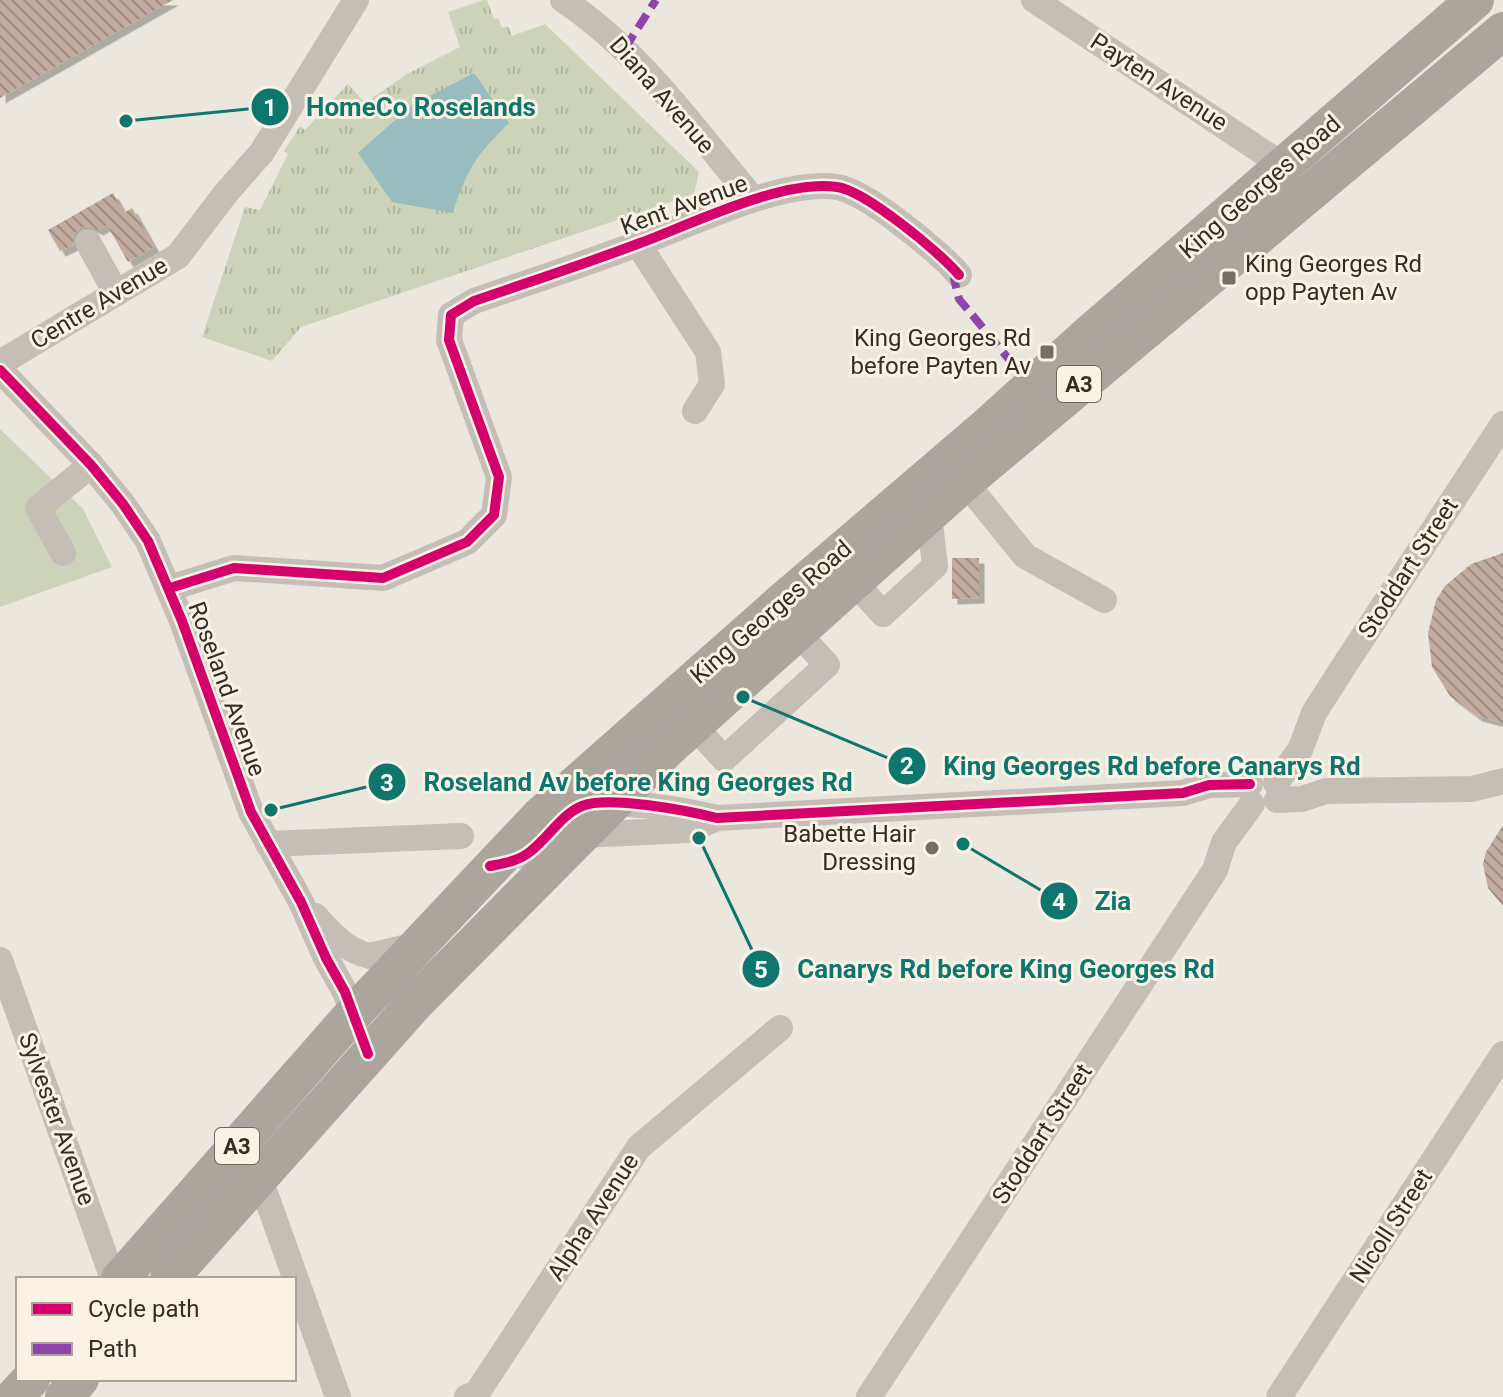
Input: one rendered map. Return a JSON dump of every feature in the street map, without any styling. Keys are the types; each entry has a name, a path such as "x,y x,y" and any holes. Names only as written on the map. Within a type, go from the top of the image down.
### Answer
{"highway":[{"name":"King Georges Road","path":"122,1277 416,945 490,866 596,764 1475,0"},
{"name":"King Georges Road","path":"171,1277 425,992 680,738 965,482 1503,31"},
{"path":"14,1397 29,1381"},
{"path":"64,1397 79,1381"}],"street":[{"name":"Centre Avenue","path":"0,363 178,256 262,152 356,0"},
{"name":"Diana Avenue","path":"563,0 596,22 625,48 753,199"},
{"name":"Payten Avenue","path":"1034,0 1284,166"},
{"name":"Kent Avenue","path":"170,588 234,568 383,578 467,542 494,515 499,477 449,340 451,315 474,301 638,244 753,199 814,186 840,187 863,198 944,257 959,275"},
{"path":"88,242 116,293"},
{"path":"638,244 708,352 712,384 695,411"},
{"name":"Roseland Avenue","path":"0,370 91,465 148,541 170,588 251,812 301,902 354,1013 368,1054"},
{"name":"Stoddart Street","path":"869,1397 1215,870 1224,842 1300,750 1314,713 1503,424"},
{"path":"63,553 38,508 91,465"},
{"path":"965,482 1025,556 1104,600"},
{"name":"Stoddart Street","path":"1215,870 1232,859 1292,730 1314,713"},
{"path":"680,738 660,778 672,802 690,811"},
{"path":"1300,750 1305,772 1326,791"},
{"path":"1183,793 1218,802 1305,783 1326,791 1472,789 1503,781"},
{"path":"490,866 529,853 571,812 583,805 612,804 690,811 717,818 1183,793 1209,785 1264,793"},
{"name":"Stoddart Street","path":"1218,802 1222,811 1224,842"},
{"path":"581,835 691,830 717,818"},
{"path":"268,844 461,836"},
{"name":"Roseland Avenue","path":"301,902 342,944 363,954 378,955 416,945"},
{"name":"Sylvester Avenue","path":"0,960 112,1277"},
{"name":"Alpha Avenue","path":"467,1397 477,1393 639,1147 780,1028"},
{"name":"Nicoll Street","path":"1279,1397 1503,1054"},
{"path":"260,1179 295,1277"},
{"path":"296,1280 338,1397"}],"green space":[{"path":"487,0 494,19 498,18 502,28 508,26 512,36 545,24 699,172 694,194 301,327 272,361 202,337 245,207 260,210 288,154 284,151 300,126 305,130 348,84 365,103 407,74 460,47 448,12"},
{"path":"0,429 83,509 112,567 0,607"}],"water":[{"path":"474,73 509,123 474,164 453,213 392,202 358,153 412,105"}],"building":[{"path":"0,0 173,0 0,98"},
{"path":"113,193 124,213 132,208 154,247 128,262 107,225 98,230 89,226 80,228 74,234 73,245 60,251 48,230"},
{"path":"1503,553 1503,723 1477,716 1450,696 1432,667 1428,633 1436,600 1445,586 1471,564"},
{"path":"952,558 979,558 979,598 952,599"},
{"path":"1503,825 1503,906 1488,888 1483,864 1486,852"}],"marked path":[{"path":"625,48 656,0"},
{"path":"959,275 954,279 959,299 1017,369"}],"cycle path":[{"path":"170,588 234,568 383,578 467,542 494,515 499,477 449,340 451,315 474,301 619,251 737,205 815,186 849,191 883,210 920,238 959,275"},
{"path":"0,370 91,465 148,541 182,621 251,812 301,902 345,992 368,1054"},
{"path":"490,866 526,854 568,815 594,803 649,805 717,818 1183,793 1209,785 1250,784"}],"place":[{"name":"HomeCo Roselands","path":"126,121"},
{"name":"King Georges Rd opp Payten Av","path":"1229,278"},
{"name":"King Georges Rd before Payten Av","path":"1047,352"},
{"name":"King Georges Rd before Canarys Rd","path":"743,697"},
{"name":"Roseland Av before King Georges Rd","path":"271,810"},
{"name":"Canarys Rd before King Georges Rd","path":"699,838"},
{"name":"Zia","path":"963,844"},
{"name":"Babette Hair Dressing","path":"932,848"}]}
